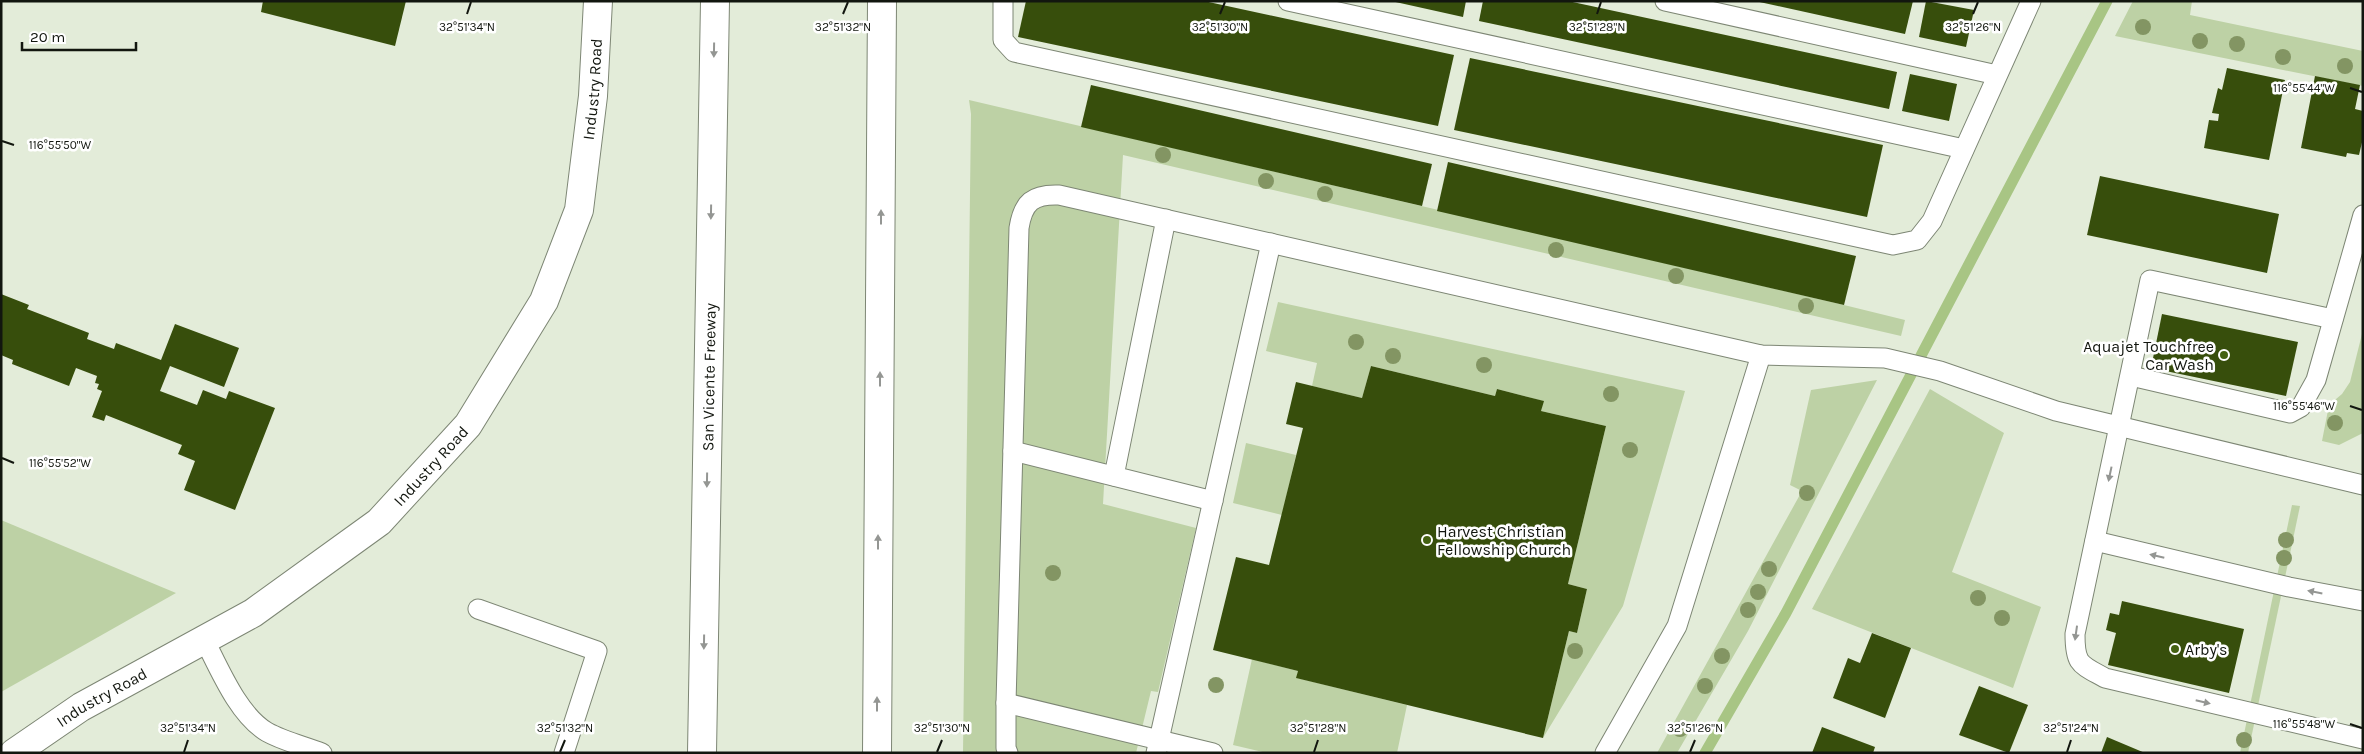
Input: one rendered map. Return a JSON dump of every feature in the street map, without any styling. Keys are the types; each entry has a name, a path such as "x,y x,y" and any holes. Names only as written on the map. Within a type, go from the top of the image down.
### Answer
{"main road":[{"name":"Industry Road","path":"14,753 81,707 253,613 379,522 468,425 544,301 578,210 593,96 598,1"},
{"name":"San Vicente Freeway","path":"702,753 715,1"},
{"path":"877,753 882,1"}],"lane":[{"path":"1003,1 1003,40 1014,52 1893,245 1917,240 1932,221 2031,1"},
{"path":"1288,1 1964,150"},
{"path":"1665,1 1998,75"},
{"path":"1008,753 1006,748 1006,703 1019,228 1024,209 1029,201 1045,194 1059,195 1166,219 1761,355 1885,358 1940,371 2056,411 2363,485"},
{"path":"2131,376 2290,413 2302,406 2316,380 2333,319 2355,270 2363,215"},
{"path":"1114,476 1166,219"},
{"path":"1158,746 1271,243"},
{"path":"2333,319 2150,280 2075,634 2075,651 2080,664 2105,678 2363,739"},
{"path":"1605,753 1677,626 1761,355"},
{"path":"1013,451 1213,501"},
{"path":"2095,541 2289,587 2363,601"},
{"path":"478,609 597,650 564,753"},
{"path":"204,639 228,686 246,713 255,722 267,732 322,753"},
{"path":"1006,703 1158,746 1213,753"}],"green space":[{"path":"2133,1 2192,1 2190,15 2363,51 2363,86 2115,36"},
{"path":"969,100 1905,320 1901,336 1123,155 1103,504 1196,528 1158,692 1151,691 1136,753 963,753 971,114"},
{"path":"1278,302 1685,391 1623,606 1543,738 1569,631 1577,633 1587,589 1568,584 1606,426 1541,411 1543,401 1497,389 1495,396 1371,366 1362,398 1312,386 1317,363 1266,351"},
{"path":"2363,330 2363,433 2339,445 2322,441 2329,405 2342,394 2350,382"},
{"path":"1877,380 1748,631 1677,753 1657,753 1802,491 1790,485 1811,390"},
{"path":"1930,389 2004,433 1952,572 2041,607 2013,688 1812,609"},
{"path":"1246,443 1296,455 1282,515 1233,503"},
{"path":"2292,505 2300,506 2248,753 2240,753"},
{"path":"1,520 176,593 1,692"},
{"path":"1252,659 1298,671 1297,678 1407,705 1397,753 1267,753 1233,745"}],"building":[{"path":"263,1 406,1 395,46 261,12"},
{"path":"1026,1 1204,1 1454,55 1438,126 1018,37"},
{"path":"1391,1 1466,1 1463,17"},
{"path":"1483,1 1568,1 1897,72 1889,109 1479,21"},
{"path":"1755,1 1913,1 1905,34"},
{"path":"1926,1 1974,10 1966,47 1919,37"},
{"path":"1470,58 1883,145 1867,217 1454,130"},
{"path":"2227,68 2285,80 2269,160 2204,148 2209,120 2218,121 2219,114 2212,113 2218,88 2222,90"},
{"path":"1910,74 1957,84 1949,121 1902,111"},
{"path":"2315,76 2360,85 2355,109 2363,111 2363,138 2359,155 2347,153 2346,157 2301,148"},
{"path":"1091,85 1432,164 1422,206 1081,127"},
{"path":"1448,162 1856,256 1844,305 1437,211"},
{"path":"2100,176 2279,214 2267,273 2087,235"},
{"path":"1,294 29,305 27,309 89,333 87,339 114,349 116,343 161,360 175,324 239,348 224,387 170,366 160,391 197,405 203,390 226,399 229,391 275,408 235,510 184,490 195,461 178,454 182,445 106,415 104,421 92,417 102,391 97,389 99,384 95,383 97,376 76,368 69,386 12,364 13,360 1,355"},
{"name":"Aquajet Touchfree Car Wash","path":"2162,314 2298,342 2286,396 2151,368"},
{"name":"Harvest Christian Fellowship Church","path":"1371,366 1495,396 1497,389 1544,401 1541,411 1606,426 1568,584 1587,589 1577,633 1569,631 1543,738 1296,678 1298,671 1213,650 1236,557 1269,565 1303,428 1286,424 1296,382 1362,398"},
{"name":"Arby's","path":"2122,601 2244,629 2229,693 2108,665 2116,633 2106,630 2110,613 2119,615"},
{"path":"1872,633 1911,648 1885,718 1833,698 1848,658 1860,663"},
{"path":"1979,686 2028,705 2009,753 1959,735"},
{"path":"1822,727 1875,747 1873,753 1812,753"},
{"path":"2107,737 2145,753 2101,753"}],"waterway":[{"path":"1705,753 1786,613 2107,1"}],"place":[{"name":"Aquajet Touchfree Car Wash","path":"2224,355"},
{"name":"Harvest Christian Fellowship Church","path":"1427,540"},
{"name":"Arby's","path":"2175,649"}]}
